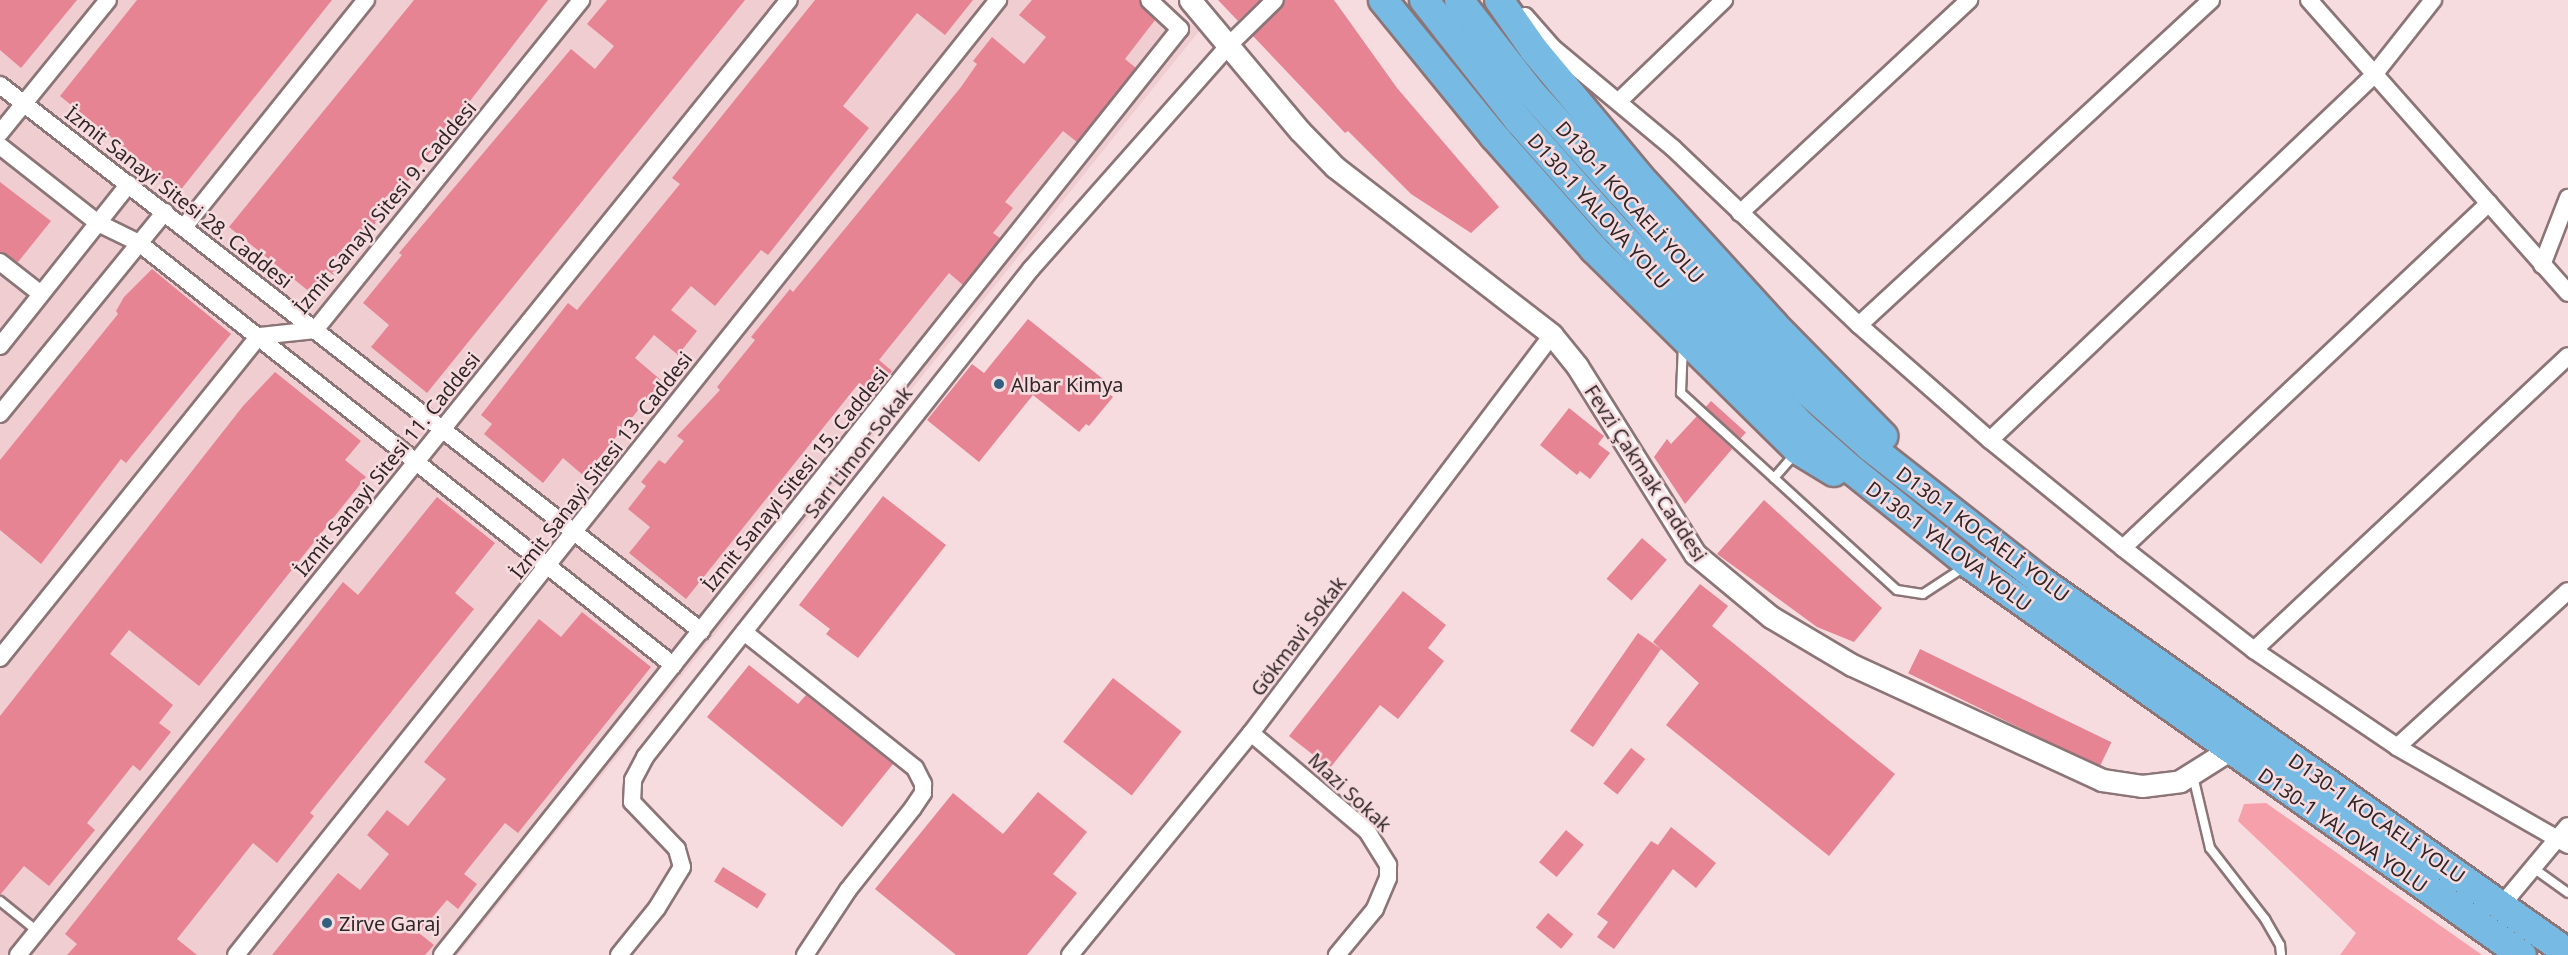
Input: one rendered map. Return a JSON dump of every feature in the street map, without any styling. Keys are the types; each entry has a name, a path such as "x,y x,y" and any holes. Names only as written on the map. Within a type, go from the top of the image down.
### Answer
{"highway":[{"path":"1383,0 1494,136 1594,249 1683,340 1798,450 1905,514"},
{"path":"1424,0 1468,35"},
{"path":"1459,0 1468,35"},
{"path":"1499,0 1534,51 1645,183 1774,324 1887,440 2041,581"},
{"name":"D130-1 YALOVA YOLU","path":"1468,35 1554,162 1687,309 1801,425 1905,514 1969,564 2522,955"},
{"name":"D130-1 KOCAELİ YOLU","path":"1468,35 1604,174 1807,391 1913,482 2041,581 2568,953"}],"street":[{"path":"0,133 108,0"},
{"path":"184,227 366,0"},
{"name":"İzmit Sanayi Sitesi 9. Caddesi","path":"259,336 315,330 581,0"},
{"name":"İzmit Sanayi Sitesi 11. Caddesi","path":"18,955 414,460 444,429 789,0"},
{"name":"İzmit Sanayi Sitesi 13. Caddesi","path":"236,955 998,0"},
{"name":"İzmit Sanayi Sitesi 15. Caddesi","path":"442,955 1180,29 1149,0"},
{"name":"Fevzi Çakmak Caddesi","path":"1190,0 1299,131 1335,167 1517,304 1551,335 1577,366 1695,554 1772,617 1852,665 2077,772 2142,786 2193,776 2229,750"},
{"name":"Sarı Limon Sokak","path":"619,955 657,908 682,867 677,849 632,802 633,780 645,757 1031,269 1229,45 1275,0"},
{"path":"1512,0 1553,48 1619,101 1859,325 1990,440 2123,548 2254,650 2397,747 2561,842"},
{"path":"1619,101 1724,0"},
{"path":"1740,213 1969,0"},
{"path":"1859,325 2211,0"},
{"path":"2309,0 2373,76 2568,293"},
{"path":"1990,440 2373,76 2433,0"},
{"name":"İzmit Sanayi Sitesi 28. Caddesi","path":"0,85 701,631"},
{"path":"0,146 98,223 140,243 673,665"},
{"path":"0,346 129,184"},
{"path":"2542,265 2568,198"},
{"path":"2123,548 2489,203"},
{"path":"0,414 165,212"},
{"path":"0,262 41,294"},
{"name":"Gökmavi Sokak","path":"1070,955 1251,734 1551,335"},
{"path":"0,658 259,336"},
{"path":"2254,650 2568,356"},
{"path":"2397,747 2568,591"},
{"path":"744,632 915,768 923,784 923,793 913,808 848,890 805,955"},
{"name":"Mazi Sokak","path":"1251,734 1367,831 1388,865 1388,878 1375,909 1337,955"},
{"path":"2501,906 2531,866 2561,842 2568,826"}],"lane":[{"path":"1683,340 1682,393 1897,590 1923,594 1969,564"},
{"path":"1774,478 1798,450"},
{"path":"2193,776 2210,848 2265,919 2280,945 2281,955"},
{"path":"2531,866 2568,892"},
{"path":"0,901 37,931"}],"shaded area":[{"path":"0,0 1164,0 1199,31 458,955 0,955"},
{"path":"2266,803 2482,955 2340,955 2356,933 2238,821 2244,804"}],"building":[{"path":"0,0 77,0 21,68 0,50"},
{"path":"137,0 332,0 179,192 60,96"},
{"path":"414,0 548,0 374,225 333,275 329,272 311,293 229,227"},
{"path":"607,0 745,0 427,393 371,347 389,325 363,303 402,255 399,253 571,49 595,69 614,46 587,24"},
{"path":"815,0 973,0 945,35 917,13 843,106 869,128 768,255 761,250 715,306 691,286 671,310 697,331 678,355 654,335 635,358 662,381 584,476 563,458 543,483 484,434 492,424 481,415 568,303 577,310 680,184 672,178"},
{"path":"1032,0 1139,0 1155,20 1125,59 1136,68 1077,142 1063,131 1005,202 1013,208 993,233 1000,238 963,285 949,273 879,360 892,371 873,394 859,383 686,599 629,553 650,527 628,509 646,486 641,482 659,460 665,464 684,441 677,436 720,390 717,387 755,340 751,337 790,289 793,292 961,87 977,64 973,61 992,37 1024,64 1046,37 1019,15"},
{"path":"1218,0 1260,0 1238,21"},
{"path":"1285,0 1334,0 1397,88 1499,207 1471,233 1411,194 1348,131 1345,133 1253,36"},
{"path":"0,182 51,221 18,262 0,252"},
{"path":"152,269 231,334 126,463 121,459 41,564 0,530 0,460 118,314 116,311 124,297"},
{"name":"Albar Kimya","path":"1028,319 1113,387 1108,393 1113,397 1089,426 1086,424 1079,432 1033,395 979,462 927,420 972,364 984,373"},
{"path":"275,372 361,441 345,460 366,477 199,686 129,630 110,654 173,705 159,723 171,732 140,771 133,765 87,823 95,830 49,886 24,866 0,895 0,716 243,406"},
{"path":"1711,401 1746,432 1741,438 1706,407"},
{"path":"1569,408 1604,436 1598,444 1610,453 1590,479 1580,471 1577,475 1540,445"},
{"path":"1697,416 1732,449 1685,504 1654,457 1667,439 1671,444"},
{"path":"883,496 946,545 858,658 826,634 830,629 799,605"},
{"path":"437,497 495,543 455,593 474,609 310,813 314,816 277,863 253,843 177,939 197,955 67,955 77,944 65,934 343,582 358,595"},
{"path":"1764,500 1882,608 1854,642 1817,627 1717,554"},
{"path":"1642,538 1667,560 1631,600 1607,579"},
{"path":"1700,584 1728,606 1712,626 1895,774 1829,856 1666,725 1699,683 1653,642"},
{"path":"1403,591 1446,625 1428,648 1444,661 1398,719 1380,705 1330,768 1289,736"},
{"path":"582,612 651,667 518,833 505,823 464,874 477,884 458,909 447,900 419,933 434,945 425,955 272,955 338,873 360,890 389,854 367,835 387,810 408,826 446,779 424,762 539,619 561,637"},
{"path":"1638,633 1661,649 1593,747 1570,731"},
{"path":"1920,649 2111,742 2100,767 1908,673"},
{"path":"749,665 798,704 806,695 893,764 842,827 707,717"},
{"path":"1113,678 1182,732 1132,795 1063,742"},
{"path":"1631,748 1645,759 1617,795 1603,783"},
{"path":"1038,792 1087,832 1053,874 1077,893 1027,955 956,955 875,889 953,793 1003,834"},
{"path":"1671,827 1716,863 1696,888 1673,869 1614,949 1597,937 1608,922 1597,914 1651,841 1658,845"},
{"path":"1566,830 1584,845 1557,877 1539,862"},
{"path":"723,867 766,894 757,908 714,881"},
{"path":"1548,913 1573,934 1561,949 1536,928"}],"place":[{"name":"Albar Kimya","path":"999,384"},
{"name":"Zirve Garaj","path":"327,923"}]}
